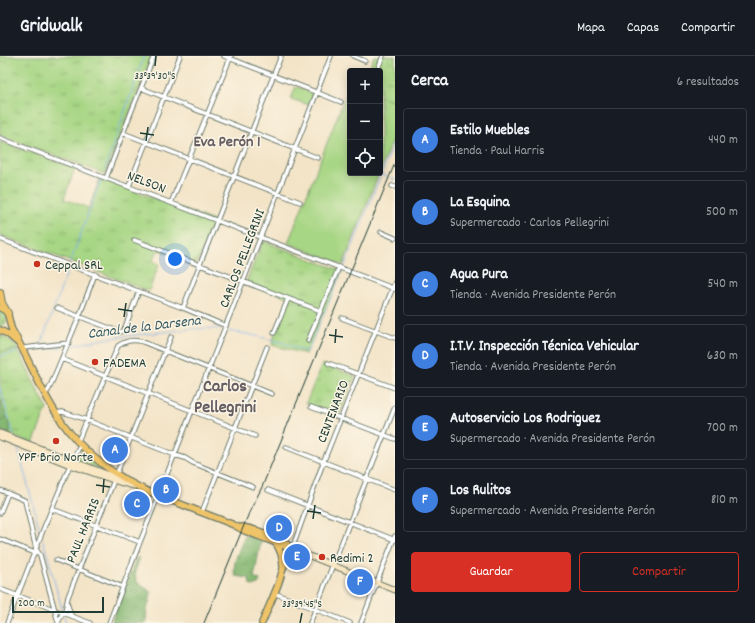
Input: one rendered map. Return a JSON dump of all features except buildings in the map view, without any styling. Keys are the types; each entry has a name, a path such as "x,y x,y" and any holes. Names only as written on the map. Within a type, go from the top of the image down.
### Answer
{"highway":[{"path":"0,292 2,303 8,316"}],"main road":[{"path":"0,308 3,309 8,316 10,326 45,395 56,413 79,443 106,467 115,478 128,481 159,496 395,590"},
{"path":"8,316 7,324 0,329 9,335 22,348"},
{"path":"0,433 31,447"},
{"path":"0,437 140,487"},
{"path":"234,525 250,528 281,540 288,544 292,549"},
{"path":"275,542 279,549 283,567"},
{"path":"262,623 288,554 292,549"},
{"path":"280,577 283,574 292,549"}],"street":[{"path":"106,178 154,56"},
{"path":"129,186 180,56"},
{"path":"224,56 230,57 273,76 341,102"},
{"path":"183,308 281,56"},
{"name":"CARLOS PELLEGRINI","path":"109,623 331,56"},
{"path":"353,56 365,61"},
{"path":"378,68 383,56"},
{"path":"172,203 230,57"},
{"path":"141,88 318,158"},
{"path":"123,133 300,202"},
{"name":"NELSON","path":"0,138 394,288"},
{"path":"381,232 395,238"},
{"path":"0,238 226,326"},
{"path":"134,240 321,311"},
{"path":"308,341 339,267"},
{"path":"45,395 69,343 95,274"},
{"name":"CENTENARIO","path":"292,549 323,463 394,288 395,282"},
{"path":"57,308 120,332 124,330 139,291"},
{"path":"274,333 288,299"},
{"path":"342,318 395,338"},
{"name":"PAUL HARRIS","path":"58,623 65,611 67,599 171,338"},
{"path":"7,623 79,443 86,420 118,346 124,342 138,340 272,394"},
{"path":"22,348 69,343"},
{"path":"202,512 267,347"},
{"path":"62,359 255,436"},
{"path":"328,363 395,388"},
{"path":"311,407 395,439"},
{"path":"310,623 395,407"},
{"path":"56,413 62,412 86,420 185,458 193,463 253,487"},
{"path":"286,447 323,463 395,490"},
{"path":"0,490 24,500 36,551"},
{"path":"268,490 395,538 361,623"},
{"path":"0,513 8,493"},
{"path":"52,509 140,542"},
{"path":"0,539 36,551 40,555 58,623"},
{"path":"56,560 123,587"},
{"path":"0,589 90,623"},
{"path":"274,593 350,623"},
{"path":"67,599 72,616"}],"green space":[{"path":"0,56 152,56 105,174 0,135"},
{"path":"374,56 395,56 395,101 383,97 383,68 370,68"},
{"path":"298,87 312,93 309,105 291,99 295,88"},
{"path":"347,92 347,176 378,176 343,265 288,243"},
{"path":"383,97 395,101 395,132 383,163"},
{"path":"0,142 75,168 64,199 89,208 100,178 214,221 197,264 158,250 153,261 159,264 149,291 0,235"},
{"path":"263,241 342,271 306,354 272,345 290,298 246,282"},
{"path":"0,310 4,312 7,319 5,324 0,327"},
{"path":"0,336 10,341 18,349 0,352"},
{"path":"18,349 47,408 33,444 0,431 0,352"},
{"path":"322,364 355,376 339,415 306,403"},
{"path":"0,398 10,428 10,434 0,431"},
{"path":"82,450 108,472 76,460"},
{"path":"246,534 261,541 254,577 260,580 258,584 253,586 250,585 249,578 235,576 234,571 237,555"},
{"path":"138,557 139,560 135,571 136,581 151,592 146,619 147,623 111,623 136,559"}],"waterway":[{"path":"103,174 144,56"},
{"path":"345,265 395,139"},
{"path":"383,175 387,177"},
{"path":"391,178 395,180"},
{"path":"70,263 101,179"},
{"path":"41,344 69,267"},
{"name":"Canal de la Darsena","path":"228,331 284,343 307,352 342,271"},
{"name":"Canal de la Darsena","path":"71,346 130,336 193,329 220,329"},
{"name":"Canal de la Darsena","path":"29,351 63,347"},
{"name":"Canal de la Darsena","path":"0,356 18,352"},
{"path":"0,387 14,435"},
{"path":"18,448 40,531"},
{"path":"43,540 62,609"},
{"path":"64,616 66,623"}],"railway":[{"path":"204,623 249,513 262,487 395,163"}],"place":[{"name":"Ceppal SRL","path":"37,264"},
{"name":"FADEMA","path":"95,362"},
{"name":"YPF Brio Norte","path":"56,441"},
{"name":"Estilo Muebles","path":"115,450"},
{"name":"La Esquina","path":"166,490"},
{"name":"Agua Pura","path":"137,504"},
{"name":"I.T.V. Inspección Técnica Vehicular","path":"279,528"},
{"name":"Autoservicio Los Rodriguez","path":"297,557"},
{"name":"Redimi 2","path":"322,557"},
{"name":"Los Rulitos","path":"360,582"}],"district":[{"name":"Eva Perón 1","path":"227,140"},
{"name":"Carlos Pellegrini","path":"225,395"}]}
